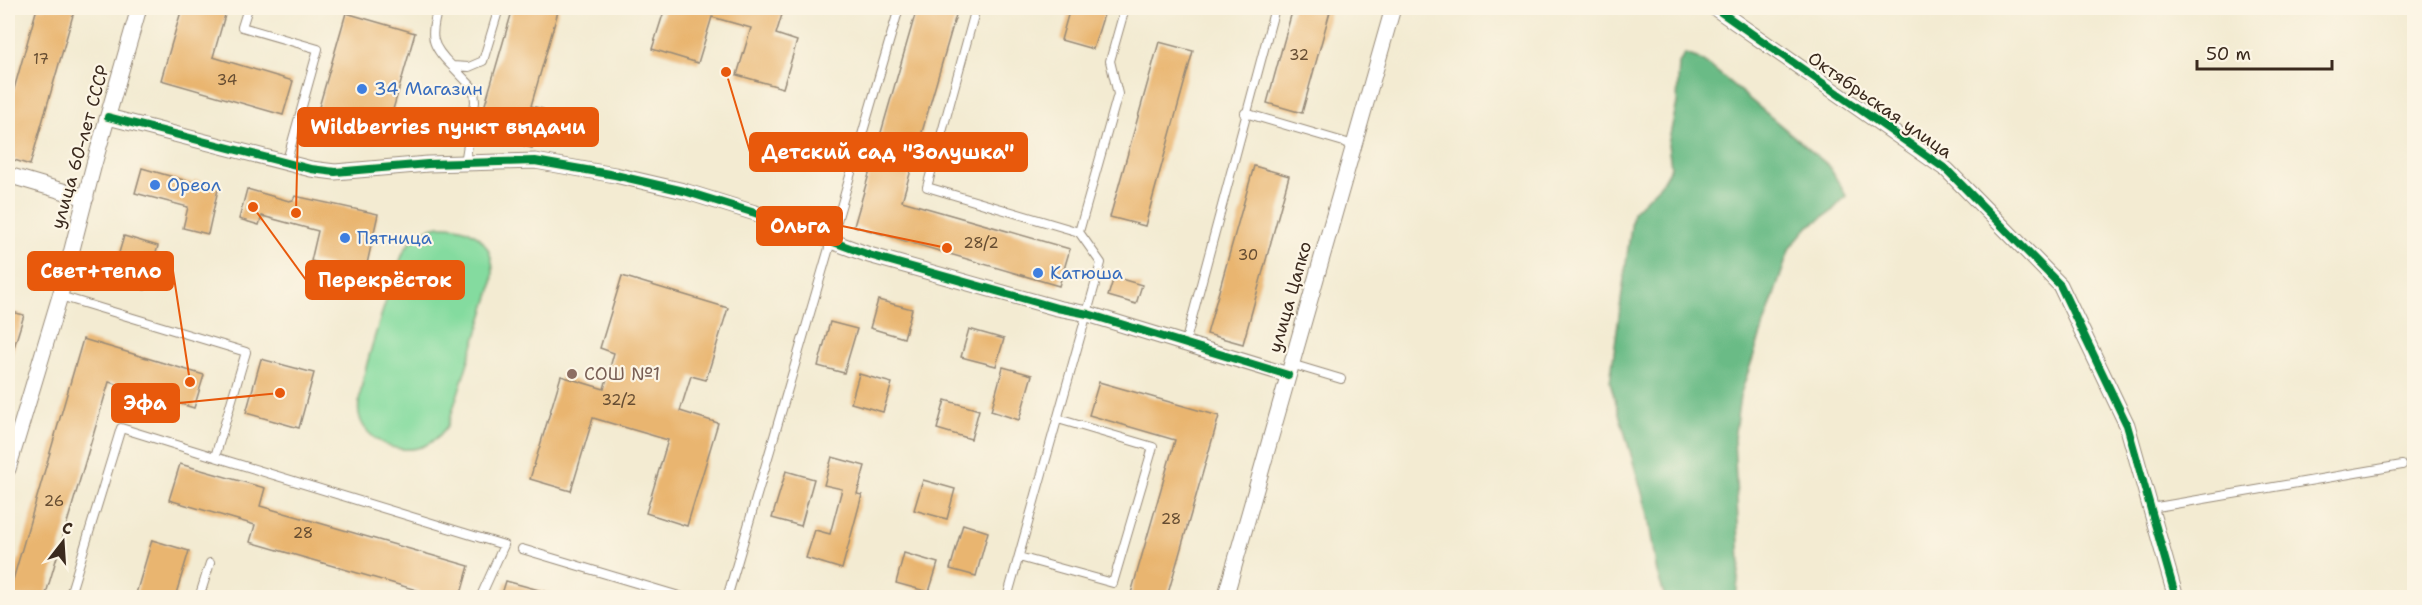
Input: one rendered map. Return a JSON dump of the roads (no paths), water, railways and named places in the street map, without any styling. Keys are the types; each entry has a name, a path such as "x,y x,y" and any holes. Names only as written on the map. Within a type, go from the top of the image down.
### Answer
{"street":[{"name":"улица 60-лет СССР","path":"8,469 60,296 139,8"},
{"name":"улица Цапко","path":"1225,597 1393,8"},
{"name":"Октябрьская улица","path":"1715,8 1947,170 2060,285 2127,425 2176,597"},
{"path":"108,117 286,164 335,172 465,163 535,161 615,175 684,191 832,240 869,255 1057,308 1088,314 1185,344 1290,370"},
{"path":"8,175 86,198"}],"lane":[{"path":"8,13 9,8"},
{"path":"248,8 242,27 318,49 286,164"},
{"path":"438,8 432,27 433,40 440,55 474,89 475,102 465,163"},
{"path":"452,66 469,67 483,61 499,8"},
{"path":"727,597 899,8"},
{"path":"976,8 927,187 1079,232 1101,263 1007,597"},
{"path":"1079,232 1118,94 1110,61 1125,8"},
{"path":"1185,344 1245,113 1275,8"},
{"path":"1245,113 1354,145"},
{"path":"60,296 246,352 215,457"},
{"path":"1290,370 1341,379"},
{"path":"1019,557 1113,583 1153,447 1058,419"},
{"path":"69,597 120,428 504,545 480,597"},
{"path":"2151,508 2402,465"},
{"path":"522,549 664,594 686,597"},
{"path":"199,597 210,562"}],"place":[{"name":"Детский сад \"Золушка\"","path":"726,72"},
{"name":"34 Магазин","path":"362,89"},
{"name":"Ореол","path":"155,185"},
{"name":"Перекрёсток","path":"253,207"},
{"name":"Wildberries пункт выдачи","path":"296,213"},
{"name":"Пятница","path":"345,238"},
{"name":"Ольга","path":"947,248"},
{"name":"Катюша","path":"1038,273"},
{"name":"СОШ №1","path":"572,374"},
{"name":"Свет+тепло","path":"190,382"},
{"name":"Эфа","path":"280,393"}]}
